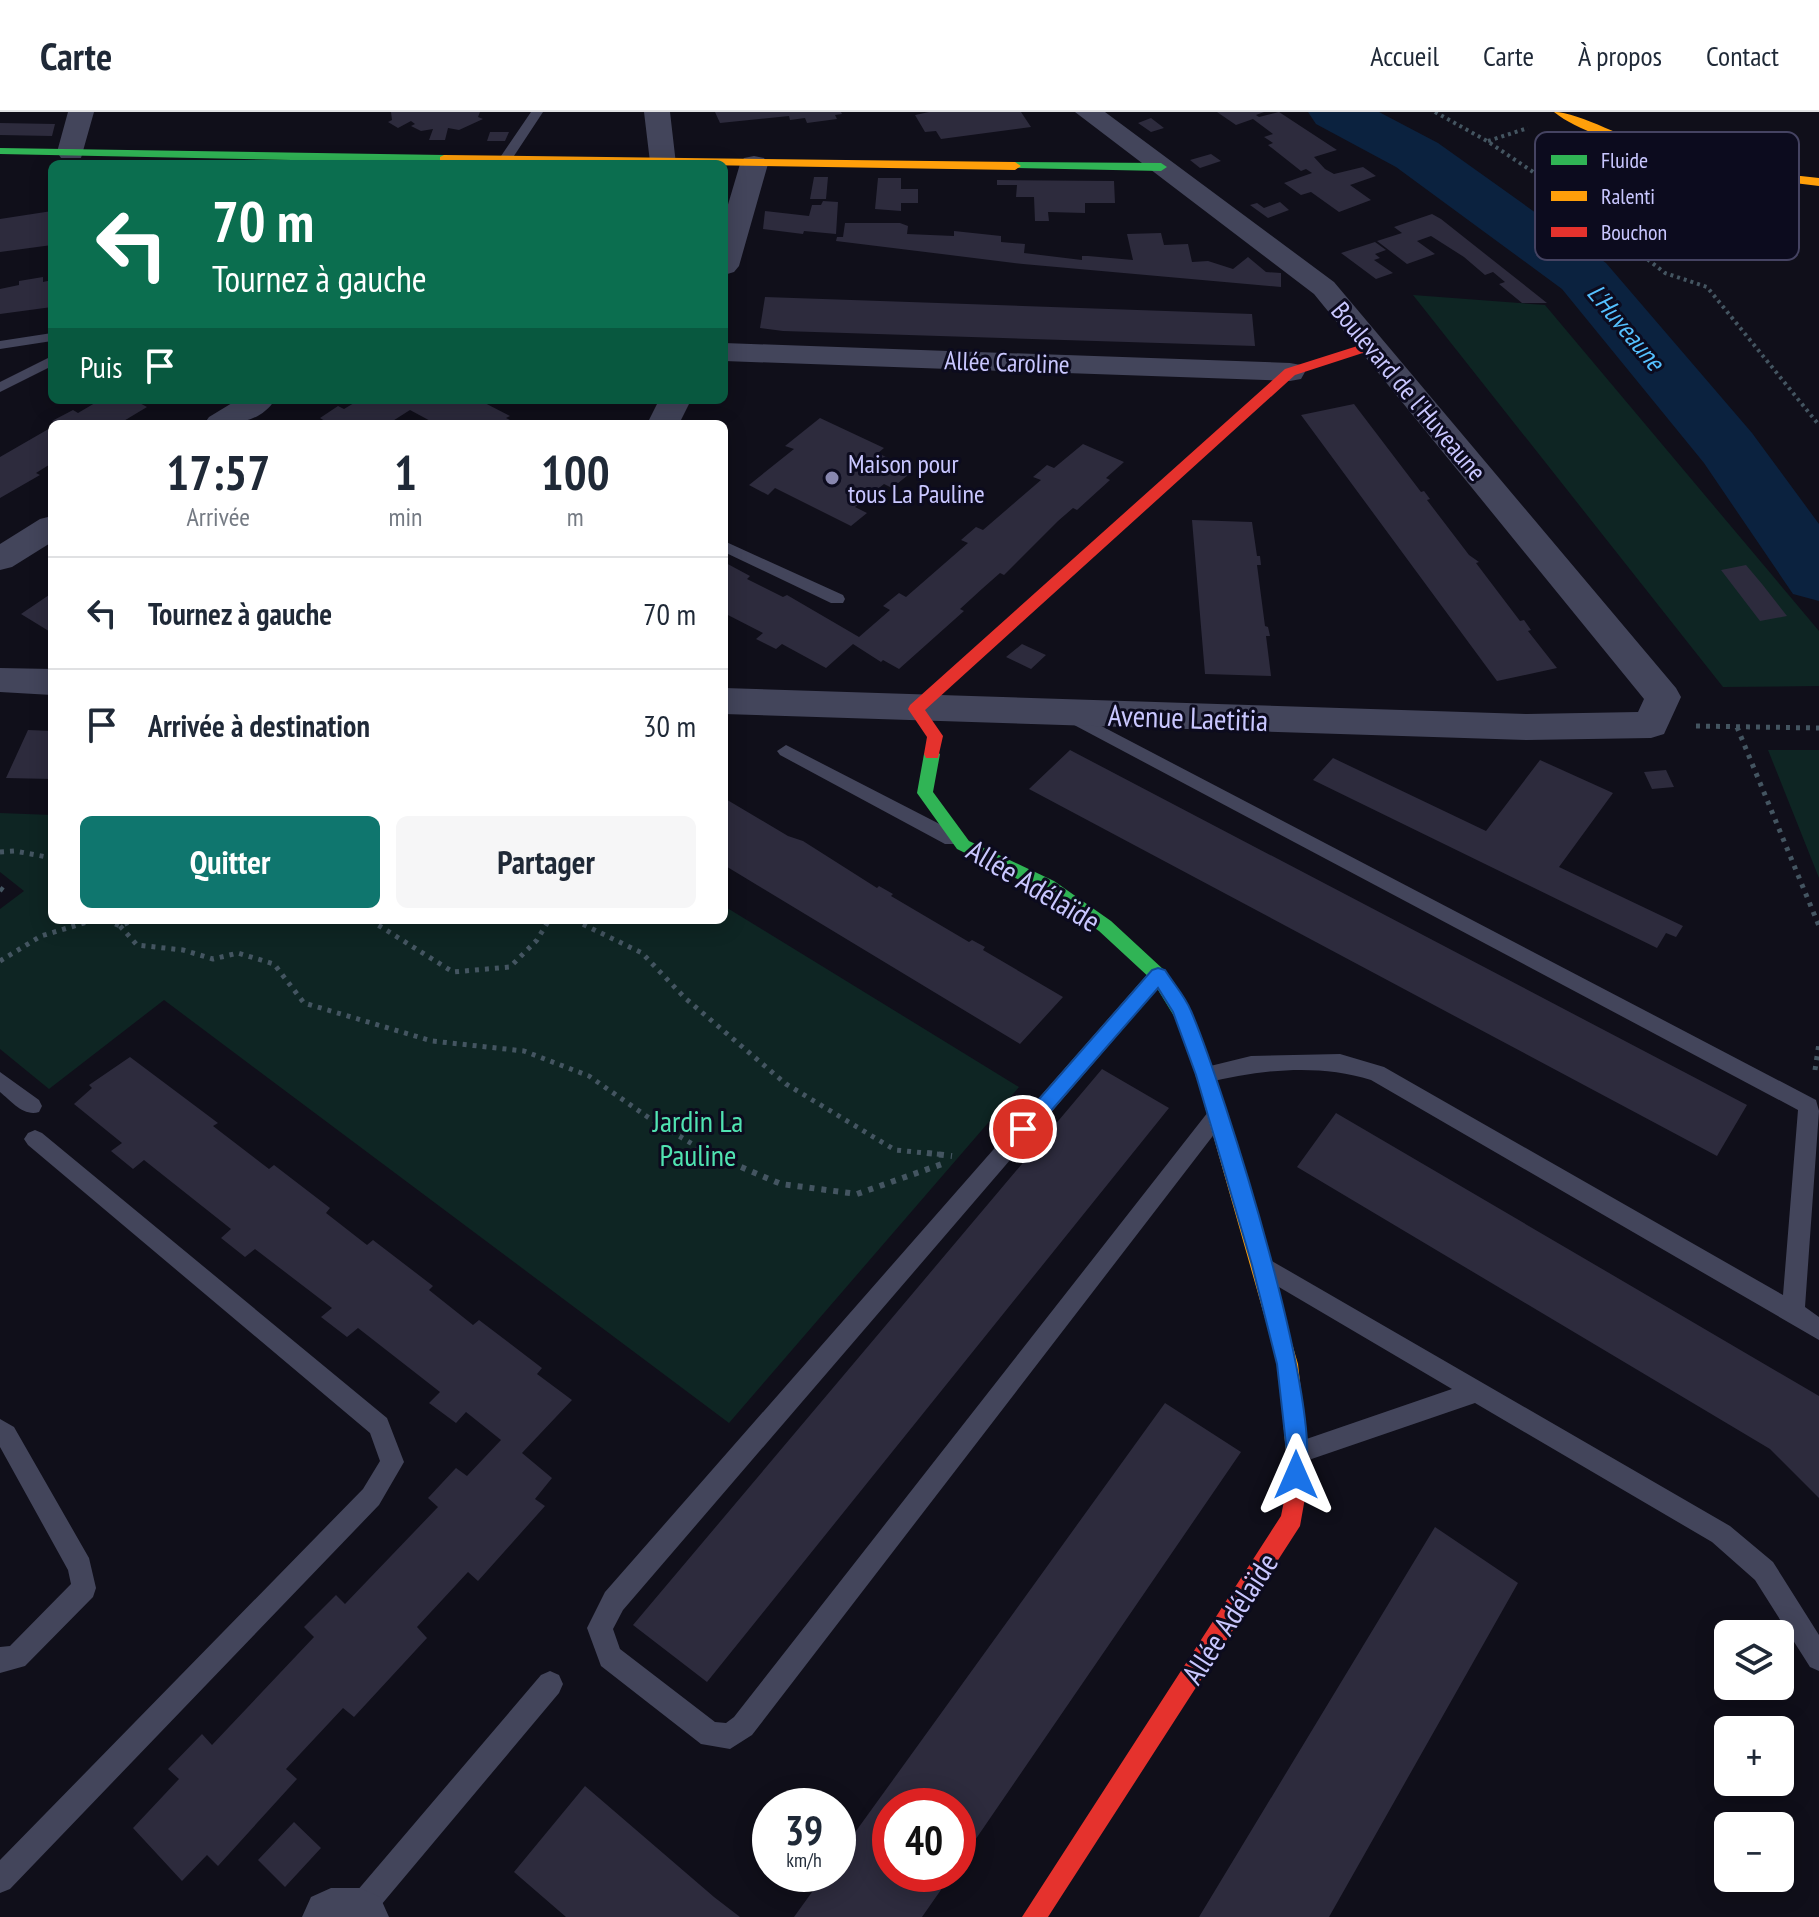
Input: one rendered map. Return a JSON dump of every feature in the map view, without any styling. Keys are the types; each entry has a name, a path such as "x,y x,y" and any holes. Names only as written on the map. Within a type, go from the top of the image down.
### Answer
{"street":[{"path":"71,152 81,112"},
{"path":"657,112 664,160"},
{"name":"Boulevard de l'Huveaune","path":"1088,112 1324,288 1663,697 1651,725"},
{"path":"1560,112 1606,132"},
{"path":"0,151 558,160"},
{"path":"728,163 1161,167"},
{"path":"728,252 754,164"},
{"path":"1799,180 1819,182"},
{"name":"Allée Caroline","path":"728,352 1290,372 1370,346"},
{"name":"Allée Caroline","path":"916,709 1290,372"},
{"path":"226,420 252,404"},
{"path":"0,559 48,529"},
{"path":"0,680 48,682"},
{"name":"Avenue Laetitia","path":"728,701 1527,727 1651,725"},
{"name":"Allée Adélaïde","path":"916,709 935,736 925,793 963,845 1048,886 1105,926 1158,975 1182,1010 1205,1075 1262,1265 1288,1364 1297,1453 1292,1519 1034,1917"}],"lane":[{"path":"505,159 537,112"},
{"path":"0,345 48,338"},
{"path":"0,388 48,362"},
{"path":"728,548 837,599"},
{"path":"1067,714 1809,1106 1793,1312"},
{"path":"786,751 963,845"},
{"path":"1158,975 614,1601 600,1628 610,1657 710,1735 730,1736 743,1726 1217,1116"},
{"path":"1205,1075 1251,1064 1340,1062 1377,1073 1793,1312 1819,1330"},
{"path":"0,1080 32,1106"},
{"path":"0,1879 371,1497 392,1462 379,1426 35,1139"},
{"path":"1262,1265 1721,1534 1764,1571 1819,1658"},
{"path":"1297,1453 1478,1391"},
{"path":"0,1430 6,1435 80,1567 84,1588 16,1657 0,1660"},
{"path":"349,1916 550,1684"}],"path":[{"path":"1435,112 1487,141 1535,173"},
{"path":"1648,260 1665,273 1707,287 1819,425"},
{"path":"1819,728 1737,727 1819,926"},
{"path":"0,852 15,851 48,857"},
{"path":"0,961 41,936 81,924"},
{"path":"115,924 137,945 183,950 213,959 238,953 274,964 304,1003 432,1041 524,1051 589,1076 652,1120 721,1161 781,1184 857,1194 963,1157 895,1150 786,1084 685,998 642,953 582,924"},
{"path":"120,926 125,924"},
{"path":"376,924 453,972 510,967 537,940 547,924"}],"green space":[{"path":"1413,295 1545,305 1819,631 1819,686 1723,687"},
{"path":"1768,750 1819,750 1819,878"},
{"name":"Jardin La Pauline","path":"0,813 48,815 48,924 728,924 728,908 1019,1087 729,1423 164,1000 49,1089 0,1049 0,909 24,891 0,872"}],"building":[{"path":"391,112 480,112 478,117 483,119 459,130 448,128 445,140 429,140 433,129 421,131 411,126 415,124 411,121 398,128 388,122 392,120"},
{"path":"715,112 842,114 835,115 837,119 807,123 805,118 790,120 789,116 720,123"},
{"path":"929,112 1021,112 1031,127 941,139 936,131 925,132 915,115"},
{"path":"1217,112 1264,112 1256,115 1259,117 1279,112 1337,150 1314,157 1325,169 1334,174 1363,167 1376,176 1350,185 1371,200 1339,212 1311,192 1301,195 1284,183 1312,173 1306,169 1301,171 1268,145 1273,143 1264,137 1273,134 1253,119 1236,125"},
{"path":"1151,118 1164,128 1151,132 1138,123"},
{"path":"0,123 55,124 52,136 0,135"},
{"path":"490,132 509,132 505,141 487,141"},
{"path":"1211,154 1221,161 1200,168 1190,160"},
{"path":"814,177 828,177 826,199 810,199"},
{"path":"878,178 901,178 901,189 918,189 918,203 901,203 901,211 875,209"},
{"path":"997,180 1114,181 1115,203 1085,203 1085,213 1048,212 1049,221 1035,221 1034,197 1016,197 1017,185 997,185"},
{"path":"823,201 838,202 836,234 763,229 765,211 809,216 812,205 821,205"},
{"path":"1280,202 1289,210 1268,218 1250,205 1257,203 1264,208"},
{"path":"48,212 48,246 0,252 0,219"},
{"path":"1432,214 1547,303 1522,303 1499,284 1505,282 1493,272 1485,275 1431,236 1417,241 1435,254 1407,264 1377,241 1402,233 1394,227"},
{"path":"845,223 900,223 908,226 907,234 954,236 954,231 1001,236 1001,242 1025,244 1024,253 1082,260 1082,256 1088,256 1133,260 1127,234 1161,233 1164,245 1188,244 1192,262 1208,261 1233,269 1248,257 1266,272 1281,273 1281,287 1023,264 836,241 837,237 843,237"},
{"path":"1375,242 1386,250 1375,254 1380,258 1374,260 1393,273 1376,279 1341,253"},
{"path":"43,277 43,282 48,281 48,308 0,314 0,289 19,285 19,281"},
{"path":"765,297 1252,314 1255,346 783,331 760,328"},
{"path":"93,404 141,404 147,407 125,420 54,420 73,410 78,413"},
{"path":"352,404 487,404 510,416 506,418 510,420 429,420 410,410 394,420 320,418 338,406 344,409"},
{"path":"1354,404 1421,492 1424,491 1430,499 1427,500 1469,555 1479,562 1476,563 1520,621 1524,620 1531,630 1528,631 1557,668 1497,681 1301,415"},
{"name":"Maison pour tous La Pauline","path":"820,418 884,448 878,453 913,471 892,488 884,484 855,507 867,513 851,526 775,488 768,495 749,485 794,449 785,446"},
{"path":"48,429 48,466 36,473 40,475 0,498 0,457"},
{"path":"1083,444 1124,462 1106,478 1110,480 1077,510 1073,508 1058,521 1004,575 1000,573 983,588 960,609 964,611 899,669 883,660 881,662 853,644 826,668 782,644 776,649 756,639 763,633 728,615 728,564 750,576 747,579 783,597 787,595 859,637 890,610 883,606 899,593 906,597 968,543 961,540 976,527 983,530 1041,480 1033,477 1047,465 1054,468"},
{"path":"1192,520 1252,522 1257,556 1260,556 1261,565 1257,565 1265,626 1270,636 1266,636 1271,676 1205,674"},
{"path":"1746,565 1787,616 1760,621 1721,570"},
{"path":"48,596 48,631 21,614"},
{"path":"1022,644 1046,655 1031,669 1006,657"},
{"path":"28,730 48,731 48,779 6,778"},
{"path":"1070,750 1747,1105 1717,1156 1029,789"},
{"path":"1333,758 1486,831 1540,760 1613,793 1559,867 1683,926 1676,937 1666,933 1657,948 1313,780"},
{"path":"1666,770 1674,787 1652,789 1644,772"},
{"path":"728,800 788,836 803,841 969,942 972,940 985,947 983,950 1063,997 1020,1044 728,867"},
{"path":"130,1057 218,1123 213,1126 269,1169 274,1165 330,1208 326,1213 367,1245 373,1240 433,1286 429,1290 473,1325 479,1320 542,1368 537,1374 572,1400 522,1453 552,1478 535,1499 545,1506 478,1581 468,1572 417,1627 427,1638 354,1717 343,1708 286,1769 297,1779 218,1866 207,1855 182,1881 133,1828 179,1779 168,1769 202,1734 212,1745 314,1637 304,1627 336,1595 345,1604 438,1507 428,1498 456,1468 467,1476 501,1440 466,1412 456,1423 429,1403 440,1392 358,1328 347,1337 321,1317 332,1308 255,1249 245,1257 221,1238 231,1229 144,1160 133,1169 111,1151 122,1143 74,1104 92,1088 89,1085"},
{"path":"1102,1069 1169,1108 707,1682 633,1625"},
{"path":"1336,1113 1819,1396 1819,1498 1770,1449 1297,1167"},
{"path":"1165,1403 1241,1452 976,1839 976,1788 887,1788"},
{"path":"1435,1527 1518,1583 1329,1917 1199,1917"},
{"path":"585,1786 740,1917 566,1917 514,1872"},
{"path":"872,1809 872,1892 939,1892 922,1917 794,1917 812,1892 856,1892 856,1831"},
{"path":"294,1822 321,1848 285,1887 258,1860"}],"waterway":[{"name":"L'Huveaune","path":"1336,112 1417,155 1535,240"},
{"name":"L'Huveaune","path":"1562,260 1584,276 1728,448 1819,577"}],"traffic: fast":[{"path":"0,151 444,159"},
{"path":"1015,166 1161,167"},
{"path":"932,754 925,793 963,845 1048,886 1105,926 1158,975 1186,1021"}],"traffic: slow":[{"path":"1560,112 1599,132"},
{"path":"444,159 526,160"},
{"path":"728,162 1015,166"},
{"path":"1799,180 1819,182"},
{"path":"1186,1021 1205,1075 1288,1364 1297,1453 1294,1498"}],"traffic: jam":[{"path":"932,754 935,736 916,709 1290,372 1370,346"},
{"path":"1034,1917 1292,1519 1294,1498"}],"place":[{"name":"Maison pour tous La Pauline","path":"832,478"}],"route":[{"path":"1023,1129 1158,975 1182,1010 1205,1075 1262,1265 1288,1364 1297,1453 1296,1475"}]}
